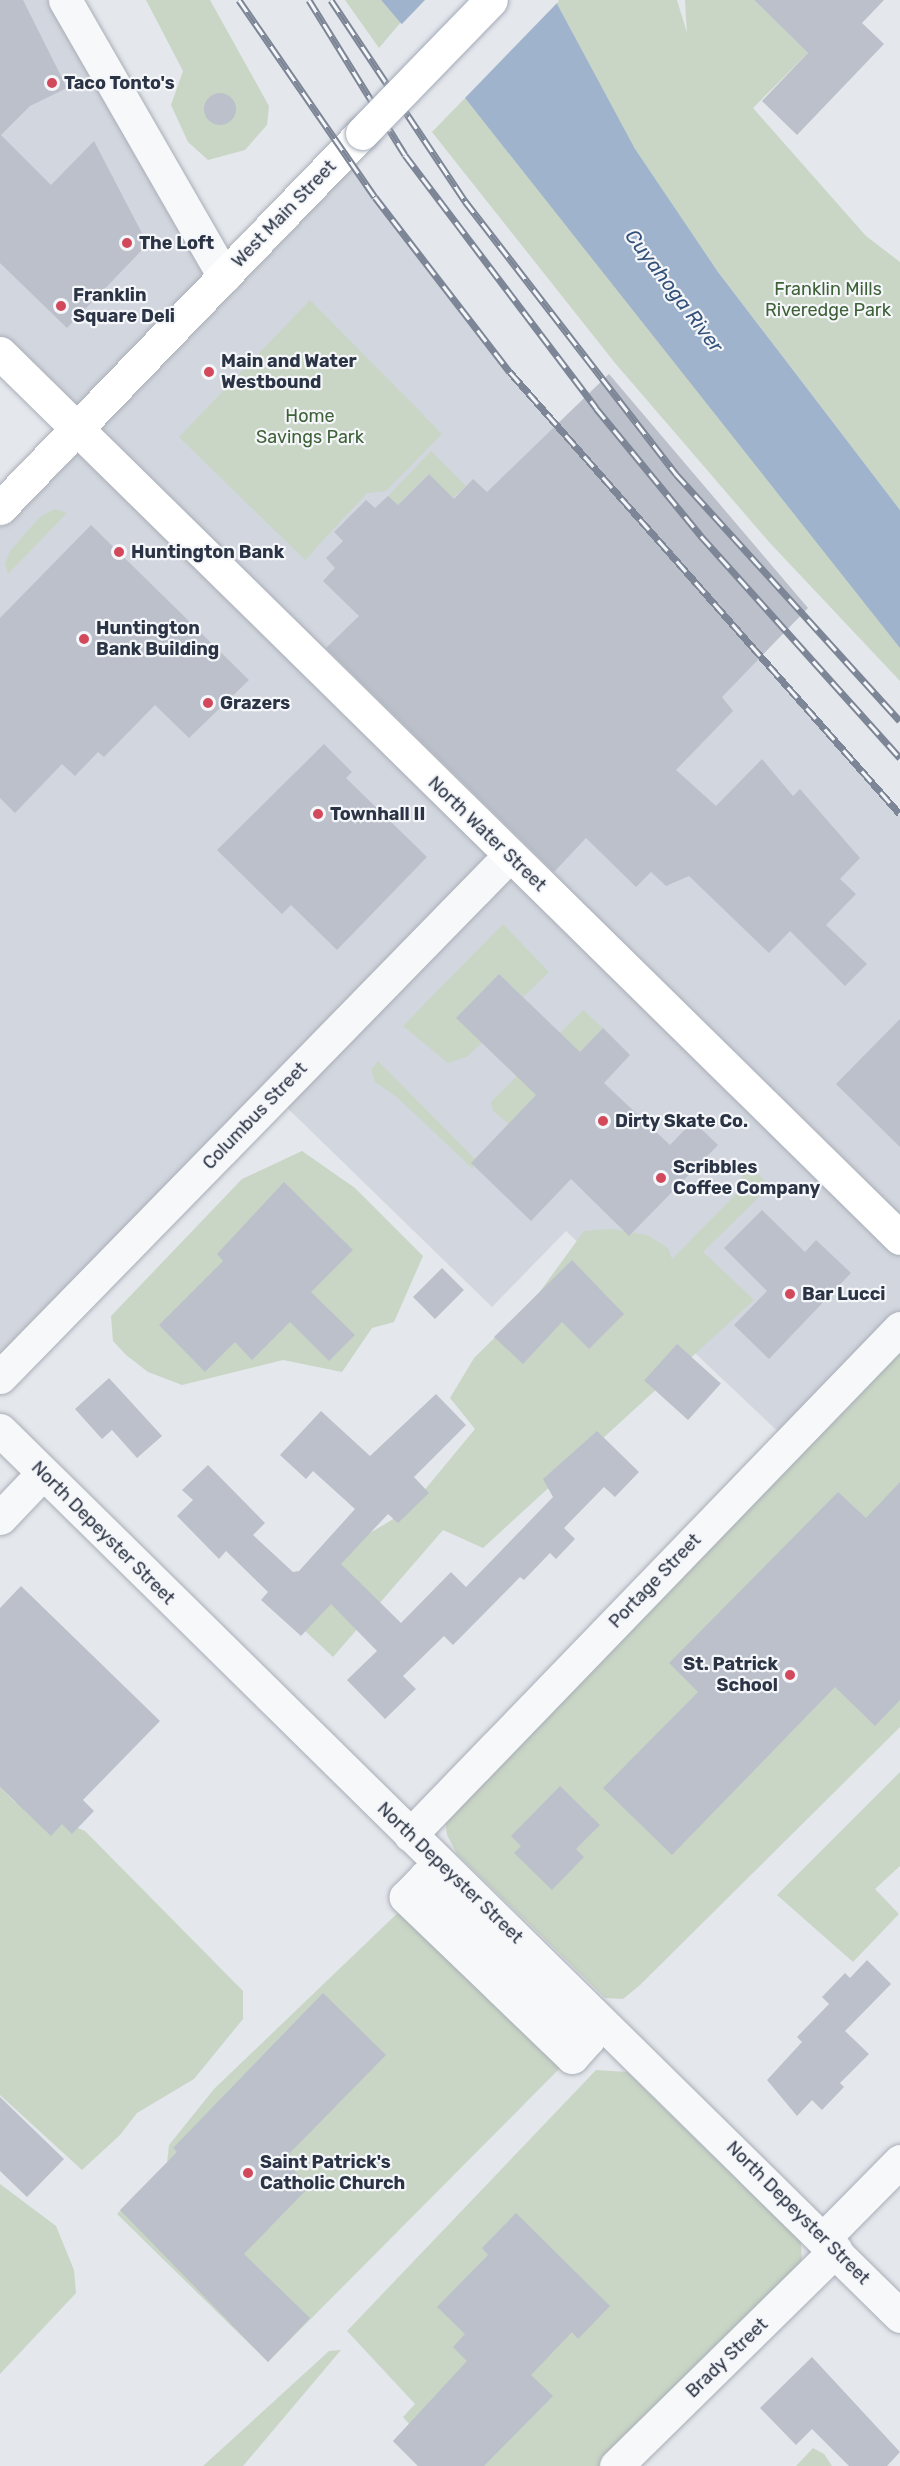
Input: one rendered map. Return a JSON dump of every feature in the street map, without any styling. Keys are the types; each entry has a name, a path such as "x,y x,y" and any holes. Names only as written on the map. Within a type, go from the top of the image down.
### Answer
{"main road":[{"name":"West Main Street","path":"0,508 491,0"},
{"name":"North Water Street","path":"0,353 900,1238"}],"street":[{"path":"65,0 224,276"},
{"name":"Columbus Street","path":"0,1377 510,855"},
{"name":"Portage Street","path":"410,1834 900,1328"},
{"name":"North Depeyster Street","path":"0,1430 830,2244 900,2316"},
{"path":"0,1518 43,1473"},
{"path":"425,1877 588,2039 572,2057 406,1897 425,1877"},
{"name":"Brady Street","path":"616,2466 830,2244 900,2161"}],"shaded area":[{"path":"0,0 65,0 218,275 76,421 0,347"},
{"path":"343,153 510,372 900,814 900,1580 789,1442 566,1231 492,1307 275,1096 0,1378 0,508"}],"green space":[{"path":"146,0 210,0 269,106 267,125 245,150 208,160 188,142 171,105 183,71"},
{"path":"345,0 381,0 401,22 379,48"},
{"name":"Franklin Mills Riveredge Park","path":"555,0 677,0 687,33 685,0 754,0 808,53 753,108 866,236 900,262 900,510 718,272 635,150"},
{"path":"465,98 900,640 900,681 769,542 615,363 432,132"},
{"name":"Home Savings Park","path":"310,300 442,434 386,491 367,493 305,560 179,437"},
{"path":"431,451 466,486 453,498 428,474 398,505 388,496"},
{"path":"55,509 67,513 8,574 5,564 10,551 40,517"},
{"path":"503,924 549,972 523,997 499,974 457,1018 482,1043 466,1057 448,1063 403,1026"},
{"path":"583,1010 603,1028 509,1124 493,1111 491,1102"},
{"path":"378,1061 475,1159 473,1169 398,1098 375,1082 371,1070"},
{"path":"302,1151 355,1188 423,1256 394,1322 372,1328 342,1372 283,1360 182,1385 148,1372 126,1355 113,1341 111,1316 242,1179"},
{"path":"746,1162 770,1186 703,1252 754,1300 483,1548 443,1530 333,1657 303,1629 317,1591 360,1539 408,1510 475,1429 450,1398 474,1358 536,1297 584,1231 611,1229 647,1235 668,1248 672,1259 738,1192"},
{"path":"900,1347 900,1727 640,1985 623,1999 605,1998 457,1854 447,1835 445,1819"},
{"path":"900,1772 900,1866 875,1889 899,1914 853,1962 777,1895"},
{"path":"0,1787 15,1802 85,1831 243,1991 243,2019 194,2079 137,2113 120,2135 82,2170 0,2095"},
{"path":"407,1904 568,2060 268,2362 117,2214 167,2163 169,2145 214,2089"},
{"path":"596,2070 627,2072 801,2242 802,2267 600,2466 418,2466 393,2441 410,2425 403,2417 415,2404 347,2331"},
{"path":"0,2184 56,2226 74,2270 76,2293 0,2374"},
{"path":"341,2350 243,2466 203,2466 329,2351"},
{"path":"813,2448 824,2454 832,2466 796,2466"}],"water":[{"name":"Cuyahoga River","path":"381,0 555,0 635,149 718,272 900,510 900,648 465,98"}],"pier":[{"path":"425,0 559,1 463,100 401,25"}],"building":[{"path":"0,0 23,0 67,88 30,106 1,135 51,185 94,141 145,239 141,251 67,328 0,263"},
{"path":"754,0 884,0 862,23 884,44 797,135 762,101 808,53"},
{"path":"220,93 231,98 236,109 231,120 220,125 209,120 204,109 209,98"},
{"path":"609,374 808,608 722,697 733,711 676,770 716,806 762,759 793,796 800,789 860,858 840,879 856,894 826,925 867,964 845,986 790,931 769,953 689,876 666,886 651,872 636,887 586,838 554,872 326,648 359,616 323,581 335,568 326,558 343,541 334,532 366,500 375,508 388,496 398,505 429,474 454,499 473,479 487,492"},
{"path":"91,525 249,680 189,738 155,705 104,757 98,752 75,776 62,764 15,813 0,798 0,618"},
{"name":"Townhall II","path":"324,744 352,772 346,778 427,857 337,950 291,905 282,914 217,850"},
{"path":"499,974 580,1052 603,1028 630,1055 604,1083 670,1145 693,1121 718,1145 629,1236 571,1179 531,1221 471,1163 536,1095 456,1018"},
{"path":"900,1019 900,1147 836,1084"},
{"path":"284,1182 353,1250 311,1292 355,1335 329,1361 290,1322 252,1360 235,1342 205,1372 159,1325 223,1261 217,1254"},
{"path":"762,1210 805,1252 816,1240 851,1273 769,1359 734,1325 767,1291 724,1248"},
{"path":"572,1260 624,1314 589,1349 562,1322 523,1364 494,1337"},
{"path":"442,1268 464,1290 435,1319 413,1297"},
{"path":"677,1344 721,1383 688,1420 644,1380"},
{"path":"109,1378 162,1436 137,1458 112,1430 102,1439 75,1409"},
{"path":"436,1394 466,1425 414,1477 429,1493 398,1523 388,1514 341,1564 401,1623 451,1572 466,1587 553,1497 543,1479 597,1431 639,1472 615,1497 604,1487 564,1528 575,1539 556,1559 550,1553 524,1580 520,1577 453,1645 444,1636 403,1676 416,1689 385,1719 347,1680 377,1651 331,1604 301,1636 261,1600 268,1592 226,1551 219,1559 177,1516 193,1500 182,1490 208,1465 265,1523 253,1535 293,1572 299,1571 355,1509 313,1471 306,1479 280,1455 321,1411 370,1456"},
{"name":"St. Patrick School","path":"900,1482 900,1700 875,1726 835,1687 672,1855 603,1788 698,1692 669,1663 838,1492 866,1518"},
{"path":"21,1586 160,1721 83,1800 94,1811 72,1834 62,1824 51,1836 0,1787 0,1608"},
{"path":"560,1786 600,1825 576,1849 584,1857 552,1890 514,1853 521,1846 511,1836"},
{"path":"867,1960 891,1984 845,2031 869,2054 840,2083 844,2087 822,2110 812,2100 797,2116 767,2080 802,2042 797,2037 829,2004 822,1997 845,1973 850,1978"},
{"name":"Saint Patrick's Catholic Church","path":"323,1993 386,2055 283,2160 310,2186 244,2254 310,2318 268,2362 120,2210 177,2152 173,2148"},
{"path":"0,2097 64,2159 27,2197 0,2171"},
{"path":"516,2213 610,2306 578,2339 572,2332 531,2375 553,2396 484,2466 418,2466 393,2441 467,2361 453,2347 465,2334 437,2307 488,2255 482,2248"},
{"path":"812,2357 900,2452 887,2466 849,2466 812,2429 796,2445 760,2408"}],"railway":[{"path":"239,0 375,197 510,372 900,814"},
{"path":"309,0 405,155 596,408 701,536 900,758"},
{"path":"331,0 465,201 676,474 900,721"}],"place":[{"name":"Taco Tonto's","path":"52,83"},
{"name":"The Loft","path":"127,243"},
{"name":"Franklin Square Deli","path":"61,306"},
{"name":"Main and Water Westbound","path":"209,372"},
{"name":"Huntington Bank","path":"119,552"},
{"name":"Huntington Bank Building","path":"84,639"},
{"name":"Grazers","path":"208,703"},
{"name":"Townhall II","path":"318,814"},
{"name":"Dirty Skate Co.","path":"603,1121"},
{"name":"Scribbles Coffee Company","path":"661,1178"},
{"name":"Bar Lucci","path":"790,1294"},
{"name":"St. Patrick School","path":"790,1675"},
{"name":"Saint Patrick's Catholic Church","path":"248,2173"}]}
